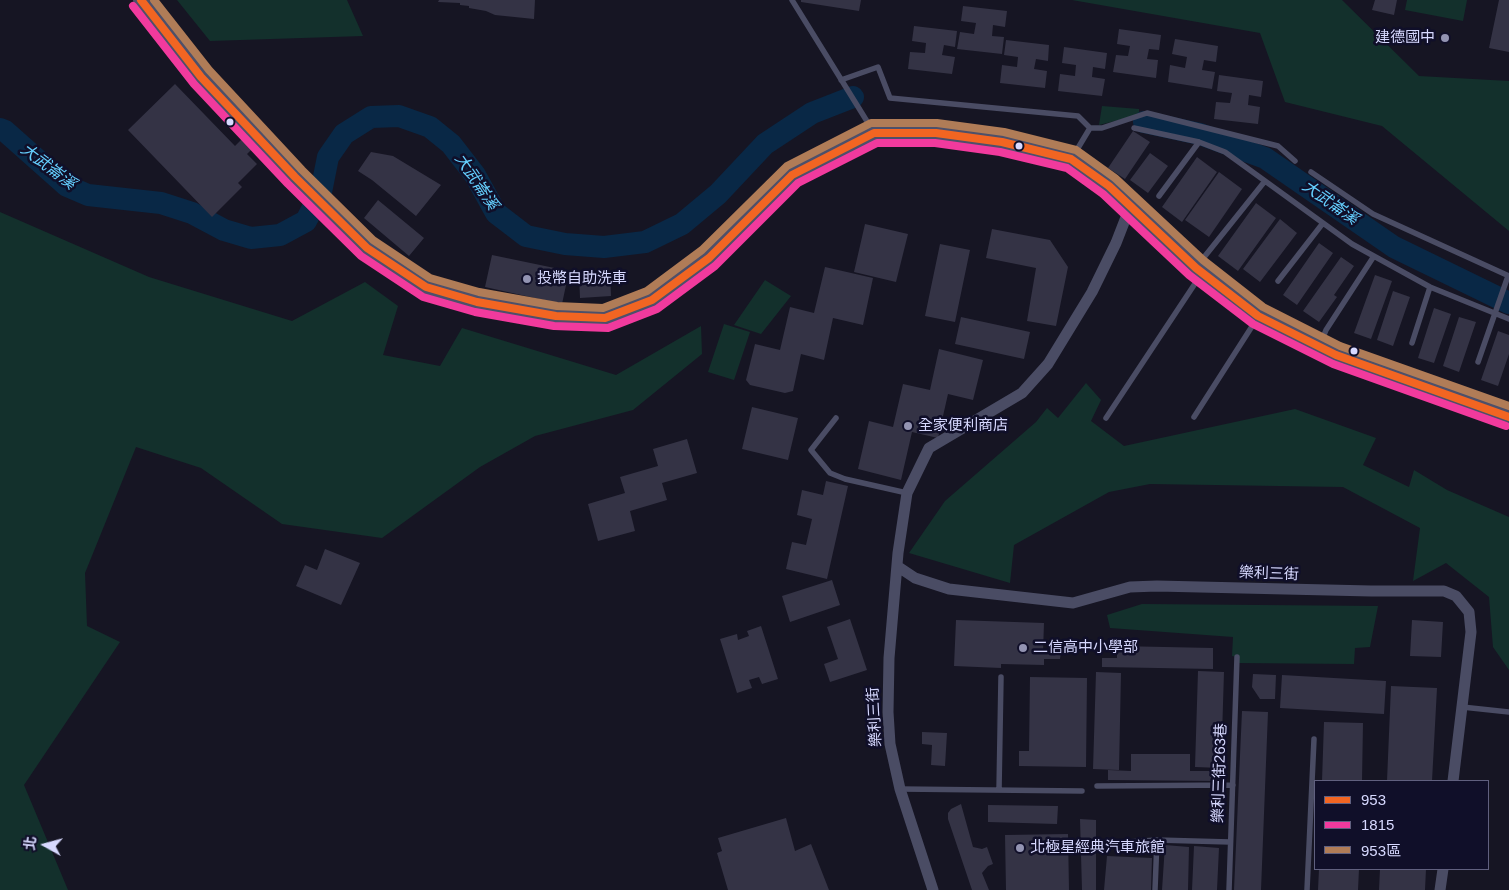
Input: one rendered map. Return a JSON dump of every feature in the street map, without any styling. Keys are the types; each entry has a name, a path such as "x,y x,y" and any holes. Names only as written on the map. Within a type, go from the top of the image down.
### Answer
{"street":[{"path":"141,0 201,77 295,177 367,248 426,286 477,302 556,316 605,318 652,300 709,258 792,174 871,128 898,132 936,133 1033,149 1071,159 1092,172 1199,270 1258,316 1319,347 1353,361 1509,417"},
{"name":"樂利三街","path":"933,890 900,789 890,744 888,712 889,658 906,493 929,448 1022,392 1048,364 1092,292 1116,243 1130,207"},
{"name":"樂利三街","path":"897,566 915,578 949,589 1072,603 1130,587 1157,586 1370,592 1444,591 1456,596 1469,612 1471,632 1453,780"},
{"path":"1440,890 1443,870"}],"lane":[{"path":"792,0 871,128"},
{"path":"841,80 878,67 890,98 1078,116 1090,128 1102,128 1147,113 1278,146 1295,161"},
{"path":"1071,159 1090,128"},
{"path":"1134,128 1199,142 1225,152 1352,244 1430,287 1494,314 1509,318"},
{"path":"1159,196 1199,142"},
{"path":"1311,172 1373,214 1508,276 1478,362"},
{"path":"1106,418 1199,270 1265,181"},
{"path":"1278,281 1323,223"},
{"path":"1319,347 1326,330 1374,256"},
{"path":"1412,343 1430,287"},
{"path":"1194,417 1258,316"},
{"path":"836,418 811,450 830,473 845,479 906,493"},
{"name":"樂利三街263巷","path":"1229,890 1237,657"},
{"path":"999,790 1001,677"},
{"path":"1462,707 1509,712"},
{"path":"1307,890 1314,739"},
{"path":"1097,786 1232,786"},
{"path":"900,789 1082,791"},
{"path":"1097,844 1157,840 1230,842"},
{"path":"1155,890 1157,840"}],"green space":[{"path":"177,0 347,0 363,36 210,41"},
{"path":"1072,0 1342,0 1419,76 1509,81 1509,231 1382,126 1285,102 1260,33"},
{"path":"1407,0 1467,0 1463,21 1405,10"},
{"path":"1102,106 1139,109 1139,115 1099,125"},
{"path":"0,212 149,277 292,321 365,282 398,306 383,355 440,366 462,328 616,375 701,326 702,354 633,410 535,436 480,467 382,538 282,524 201,468 136,447 85,573 87,626 120,642 24,785 68,890 0,890"},
{"path":"765,280 791,296 761,334 734,325"},
{"path":"724,324 750,332 734,380 708,372"},
{"path":"1086,383 1101,400 1091,421 1124,446 1295,409 1376,438 1363,465 1409,487 1414,470 1447,490 1509,517 1509,670 1493,647 1489,597 1446,563 1413,581 1420,528 1343,487 1150,484 1109,492 1014,545 1010,583 909,553 945,501 1036,422 1047,408 1058,418"},
{"path":"1142,604 1378,606 1370,647 1355,648 1354,664 1237,663 1237,657 1232,656 1233,637 1110,628 1107,615"}],"building":[{"path":"439,0 535,0 534,19 495,15 486,11 469,8 469,6 460,5 460,3 438,2"},
{"path":"801,0 861,0 859,11 801,2"},
{"path":"1375,0 1397,0 1394,15 1372,10"},
{"path":"1499,0 1509,0 1509,52 1489,48"},
{"path":"963,6 1007,11 1005,27 993,25 992,36 1004,37 1002,54 957,49 960,32 974,34 976,23 961,21"},
{"path":"914,26 957,31 955,47 944,45 942,55 955,57 952,74 908,69 910,52 925,53 926,43 912,41"},
{"path":"1119,29 1161,35 1159,50 1149,49 1147,59 1158,60 1156,78 1113,72 1116,55 1128,56 1130,46 1117,44"},
{"path":"1175,39 1218,46 1216,62 1204,60 1202,70 1215,72 1212,89 1168,82 1170,65 1185,68 1187,57 1172,54"},
{"path":"1006,40 1049,45 1048,61 1036,59 1034,69 1047,71 1045,88 1000,83 1002,65 1017,67 1018,57 1004,55"},
{"path":"1064,47 1107,53 1105,69 1093,67 1092,77 1105,79 1102,96 1058,91 1060,74 1075,76 1076,65 1062,63"},
{"path":"1219,75 1263,81 1261,97 1249,95 1248,105 1260,107 1258,124 1214,119 1216,102 1230,103 1232,93 1217,91"},
{"path":"175,84 235,146 243,138 253,148 247,154 257,164 238,183 242,187 212,217 128,130"},
{"path":"1133,131 1150,142 1125,179 1108,168"},
{"path":"371,152 393,156 441,185 416,216 358,171"},
{"path":"1150,153 1168,166 1148,193 1130,180"},
{"path":"1197,157 1217,172 1182,222 1162,207"},
{"path":"1219,172 1242,189 1209,237 1185,220"},
{"path":"378,200 424,238 409,256 364,218"},
{"path":"1256,203 1276,218 1238,271 1218,256"},
{"path":"1280,219 1297,233 1260,282 1243,269"},
{"path":"865,224 908,234 896,282 854,272"},
{"path":"992,229 1050,240 1068,267 1056,326 1027,321 1036,268 986,258"},
{"path":"1319,243 1333,253 1297,305 1283,295"},
{"path":"940,244 970,250 955,322 925,316"},
{"name":"投幣自助洗車","path":"492,255 569,271 562,304 485,287"},
{"path":"1341,257 1354,266 1334,295 1337,297 1319,322 1303,311"},
{"path":"825,267 873,278 863,325 833,318 824,360 801,354 793,391 785,393 750,385 746,380 755,344 780,350 790,307 814,313"},
{"path":"610,271 611,296 580,298 579,273"},
{"path":"1375,275 1392,281 1371,339 1354,333"},
{"path":"1393,291 1410,297 1393,346 1377,340"},
{"path":"1434,308 1451,314 1434,363 1418,358"},
{"path":"961,317 1030,332 1024,359 955,344"},
{"path":"1459,317 1476,322 1459,372 1443,366"},
{"path":"1498,331 1509,335 1509,354 1498,386 1481,380"},
{"path":"939,349 983,360 973,400 948,394 938,438 912,432 901,480 858,469 869,421 893,427 903,384 930,390"},
{"path":"752,407 798,418 788,460 742,449"},
{"path":"687,439 697,473 662,483 667,500 630,511 635,531 598,541 588,504 625,493 620,477 658,466 653,449"},
{"path":"826,481 848,486 827,579 786,569 792,542 806,545 812,519 797,515 802,490 823,495"},
{"path":"325,549 360,563 341,605 296,586 305,565 317,570"},
{"path":"832,580 840,605 790,622 782,596"},
{"path":"850,619 867,670 830,682 824,664 838,659 827,627"},
{"path":"956,620 1044,623 1043,652 1061,652 1060,659 1044,659 1044,665 1001,664 1001,668 954,666"},
{"path":"1412,620 1443,622 1441,657 1410,656"},
{"path":"761,626 778,679 762,684 759,677 749,680 752,688 737,693 720,639 737,634 738,640 749,636 747,631"},
{"path":"1117,646 1213,648 1213,669 1102,667 1102,658 1117,658"},
{"path":"1198,671 1224,672 1221,768 1195,767"},
{"path":"1096,672 1121,673 1119,770 1093,769"},
{"path":"1253,674 1276,675 1275,699 1260,699 1252,687"},
{"path":"1282,675 1386,681 1384,714 1280,708"},
{"path":"1030,677 1087,678 1086,767 1019,766 1019,751 1029,751"},
{"path":"1391,686 1437,688 1432,780 1387,780"},
{"path":"1242,711 1268,712 1261,890 1234,890"},
{"path":"1324,722 1363,723 1362,780 1322,780"},
{"path":"922,732 947,733 945,766 931,765 932,745 922,744"},
{"path":"1131,754 1190,754 1190,771 1215,771 1215,781 1108,780 1108,770 1131,771"},
{"path":"961,804 973,847 982,849 987,847 993,864 988,866 982,873 989,890 972,890 948,819 948,813 951,809"},
{"path":"988,805 1058,806 1057,824 988,822"},
{"path":"786,818 795,851 811,844 829,890 728,890 717,853 722,851 718,838"},
{"path":"1080,819 1096,820 1096,890 1082,890"},
{"path":"1068,834 1069,890 1006,890 1005,835"},
{"path":"1165,845 1189,847 1188,890 1162,890"},
{"path":"1194,846 1219,848 1217,890 1192,890"},
{"path":"1107,856 1152,858 1151,890 1104,890"},
{"path":"1319,870 1359,870 1358,890 1318,890"},
{"path":"1380,870 1426,870 1425,890 1379,890"}],"waterway":[{"name":"大武崙溪","path":"0,129 5,131 67,186 88,195 161,203 192,213 224,230 251,238 280,235 306,221 321,192 328,157 344,134 371,117 399,116 430,127 451,144 475,175 496,213 526,236 565,244 604,247 645,242 682,224 718,194 765,144 812,113 853,97"},
{"name":"大武崙溪","path":"1144,122 1200,134 1265,158 1394,247 1509,303"}],"transit line":[{"name":"953","path":"141,0 201,77 295,177 367,248 426,287 477,302 556,316 605,318 652,300 709,258 792,175 874,133 936,133 1002,142 1071,159 1109,186 1196,268 1258,316 1336,355 1509,417"},
{"name":"953區","path":"154,0 209,70 302,170 373,240 430,278 479,292 557,306 603,308 647,291 702,250 787,166 871,123 937,123 1004,132 1076,150 1115,178 1203,260 1263,307 1340,346 1509,406"},
{"name":"1815","path":"133,6 194,84 288,184 361,256 423,297 475,312 554,326 608,328 657,309 715,266 798,183 877,143 935,143 1000,152 1067,168 1103,194 1189,275 1253,324 1333,364 1506,426"}],"place":[{"name":"建德國中","path":"1445,38"},
{"name":"投幣自助洗車","path":"527,279"},
{"name":"全家便利商店","path":"908,426"},
{"name":"二信高中小學部","path":"1023,648"},
{"name":"北極星經典汽車旅館","path":"1020,848"}]}
